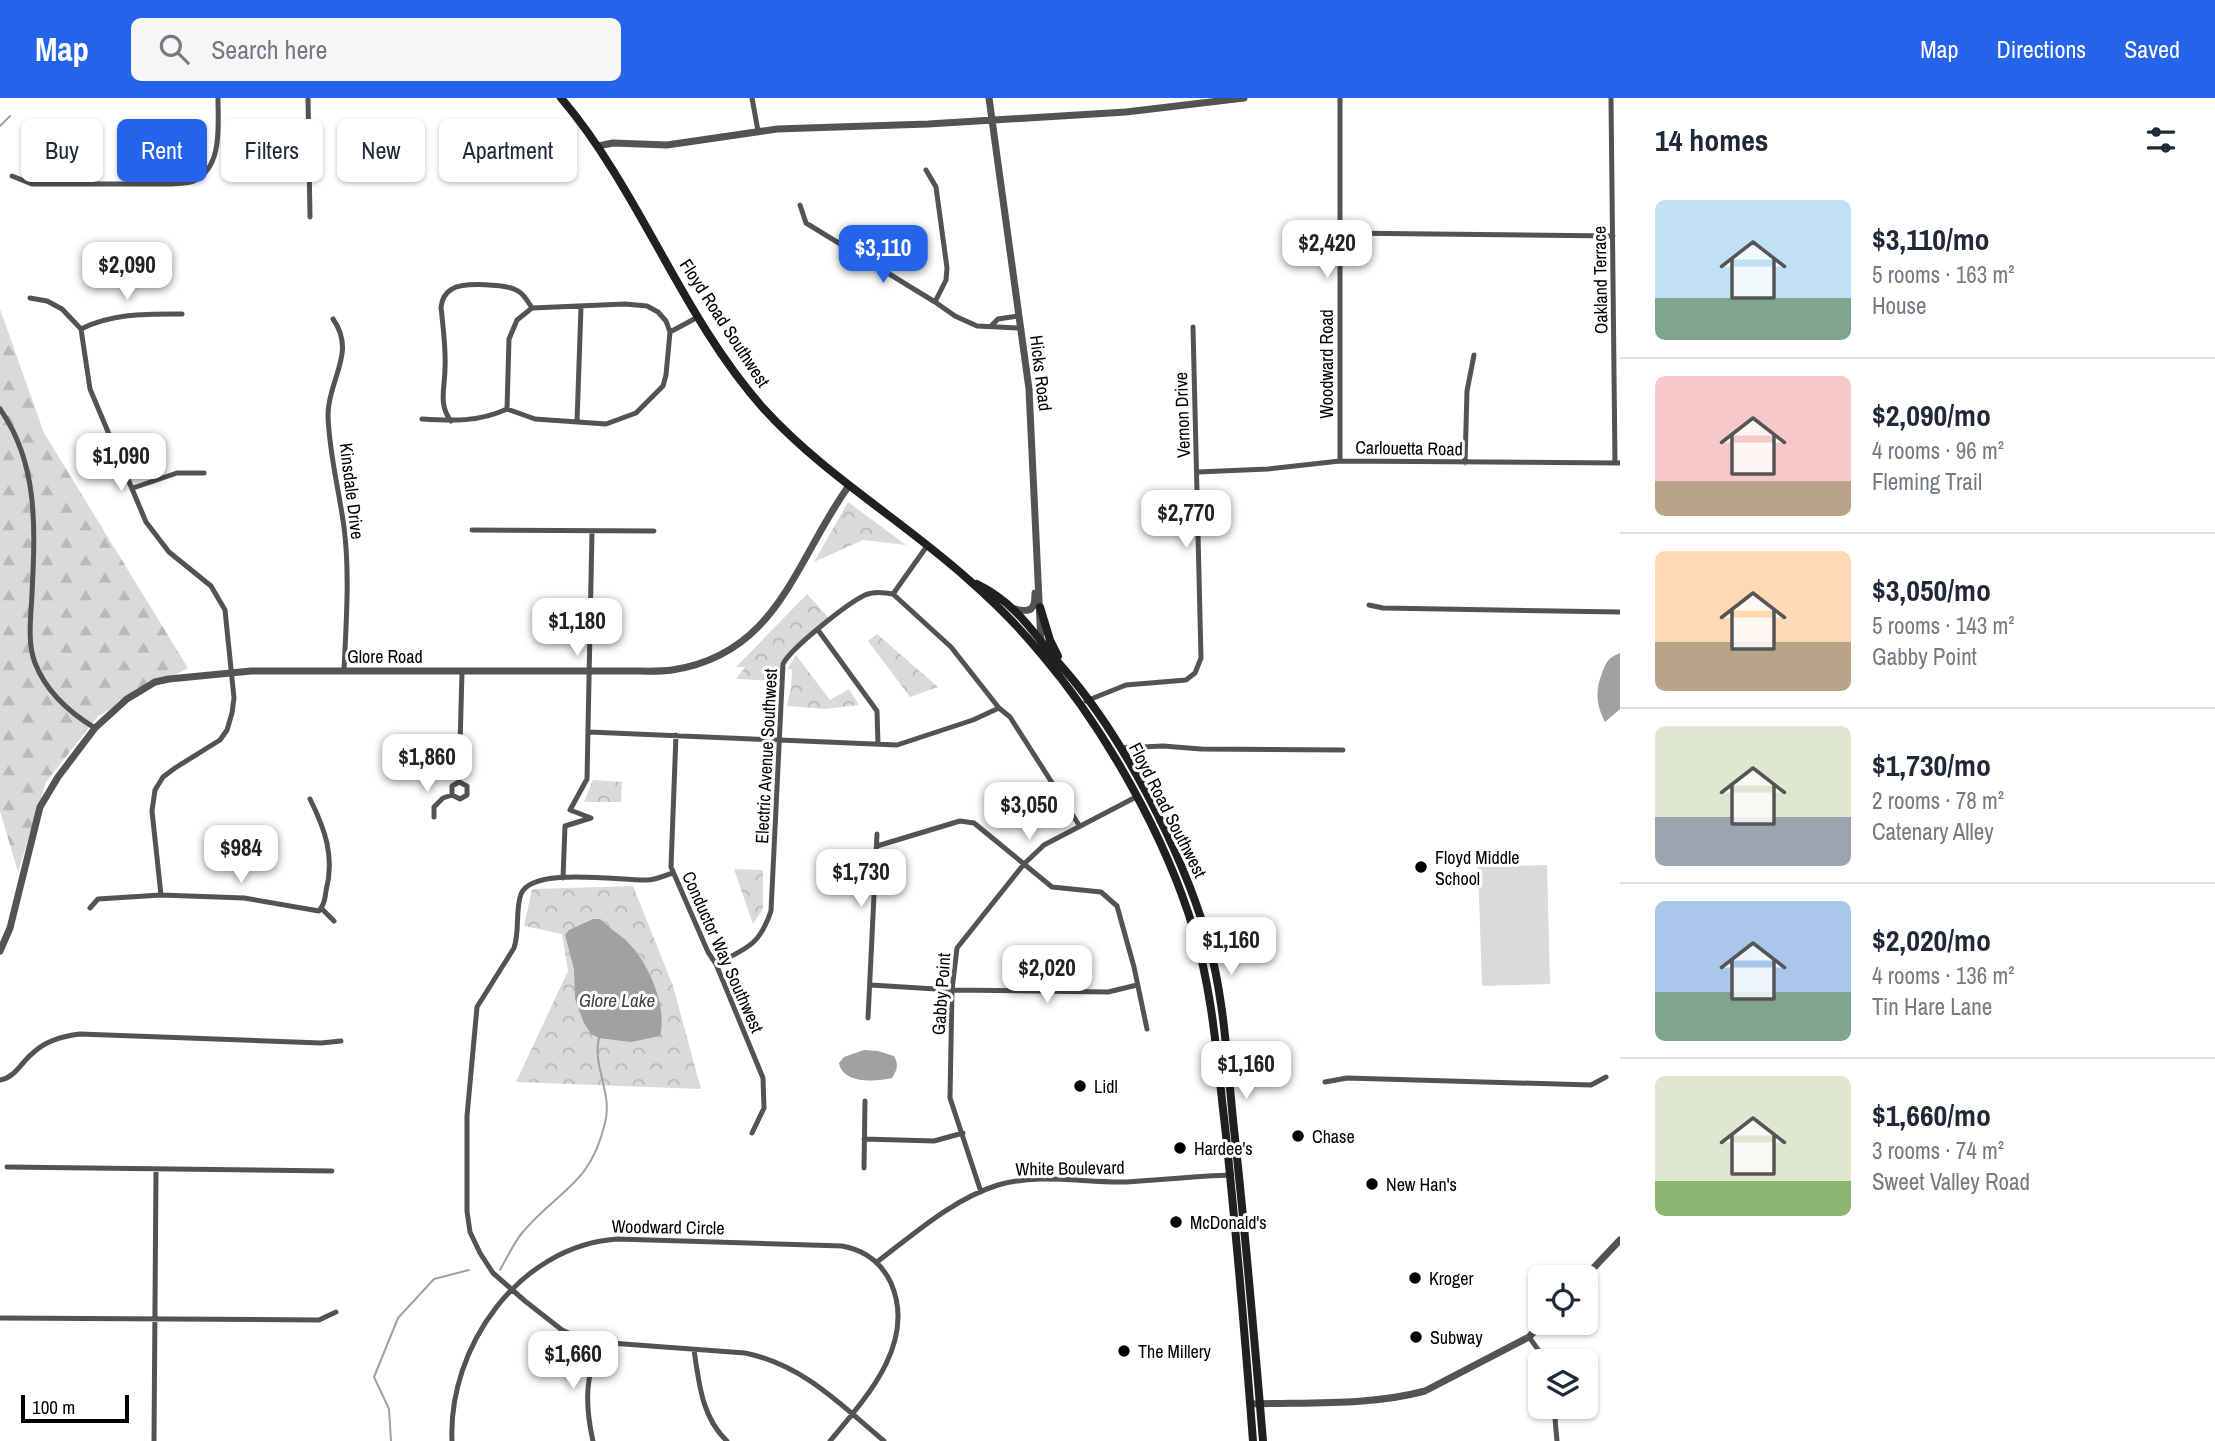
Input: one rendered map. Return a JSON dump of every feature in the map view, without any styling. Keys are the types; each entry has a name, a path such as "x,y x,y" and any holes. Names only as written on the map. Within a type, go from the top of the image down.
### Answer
{"main road":[{"name":"Floyd Road Southwest","path":"561,98 598,146 725,359 764,409 848,487 971,581 1042,654 1109,749 1136,797 1182,897 1202,958 1247,1246 1263,1441"},
{"name":"Floyd Road Southwest","path":"971,581 995,593 1015,609 1088,699 1120,748 1181,868 1207,938 1222,1012 1253,1441"},
{"path":"1040,607 1050,640 1068,674"}],"street":[{"path":"12,176 32,184 192,182 205,174 213,161 218,127 218,98"},
{"path":"308,98 310,217"},
{"path":"752,98 758,131"},
{"name":"Hicks Road","path":"989,98 1031,414 1042,654"},
{"path":"598,146 613,143 667,145 758,131 1105,113 1174,102 1244,98"},
{"name":"Woodward Road","path":"1340,98 1340,461"},
{"name":"Oakland Terrace","path":"1611,98 1618,463"},
{"path":"926,170 936,187 947,268 946,280 935,302"},
{"path":"800,205 806,223 967,322 977,326 992,325 998,329 1020,328"},
{"path":"1339,233 1614,236"},
{"path":"451,421 443,402 445,369 442,299 450,289 465,285 508,286 519,291 532,308"},
{"path":"30,298 47,301 62,309 81,329 90,389 146,522 169,552 211,586 225,610 234,703 224,734 214,745 163,777 155,790 152,811 161,895"},
{"path":"422,419 479,419 507,409 535,419 606,424 636,413 663,386 670,332 666,321 658,312 647,306 625,304 532,308 517,320 509,339 507,409"},
{"path":"578,422 581,307"},
{"path":"81,329 95,322 134,314 182,314"},
{"path":"992,325 998,319 1018,316"},
{"path":"670,332 699,317"},
{"name":"Kinsdale Drive","path":"333,319 341,330 344,346 333,382 328,415 345,542 344,671"},
{"name":"Vernon Drive","path":"1079,705 1126,685 1186,680 1195,673 1201,657 1193,327"},
{"path":"1465,463 1467,391 1474,355"},
{"path":"0,409 25,461 33,491 30,632 34,661 46,685 77,717 96,728"},
{"name":"Carlouetta Road","path":"1198,472 1268,470 1340,461 1618,463"},
{"path":"133,488 177,473 204,472"},
{"name":"Glore Road","path":"0,951 10,928 40,807 58,777 96,728 127,699 155,682 169,678 231,673 672,670 706,662 729,652 750,637 768,618 788,591 848,487"},
{"path":"472,530 654,531"},
{"path":"563,878 565,826 591,818 570,810 587,779 592,531"},
{"path":"927,546 893,594 955,651 999,708 1010,718 1079,825"},
{"path":"1015,609 1027,612 1035,606 1038,578"},
{"name":"Electric Avenue Southwest","path":"716,964 750,946 764,932 771,911 783,664 794,648 867,594 893,594"},
{"path":"1369,605 1383,608 1620,612"},
{"path":"818,631 877,711 878,744"},
{"path":"459,782 462,672"},
{"path":"589,732 897,745 973,720 999,708"},
{"name":"Conductor Way Southwest","path":"676,735 671,854 673,873 708,952 716,964 763,1078 764,1108 752,1133"},
{"path":"1120,748 1163,746 1201,749 1343,750"},
{"path":"452,795 452,786 459,782"},
{"path":"452,795 460,799 467,794 467,786 459,782"},
{"path":"434,817 437,802 452,795"},
{"name":"Gabby Point","path":"981,1192 950,1098 952,990 957,948 1024,864 1044,845 1136,797"},
{"path":"310,800 325,831 330,851 329,878 322,909"},
{"path":"877,846 960,821 974,823 1052,887 1101,892 1117,905 1147,1029"},
{"path":"868,1018 872,985 877,834"},
{"path":"673,873 650,880 541,880 524,889 519,902 518,937 514,948 477,1007 467,1115 467,1211 470,1232 493,1273 562,1330 597,1342 745,1353 792,1368 814,1382 884,1441"},
{"path":"90,908 98,899 161,895 244,898 316,911 322,909"},
{"path":"322,909 334,921"},
{"path":"872,985 952,990 1108,992 1138,985"},
{"path":"0,1080 5,1080 45,1044 63,1036 80,1034 308,1043 341,1041"},
{"path":"1325,1082 1347,1078 1591,1086 1606,1077"},
{"path":"864,1168 865,1101"},
{"path":"864,1139 934,1141 963,1133"},
{"path":"7,1167 332,1171"},
{"path":"154,1441 156,1170"},
{"name":"White Boulevard","path":"877,1262 940,1216 981,1192 1016,1182 1124,1182 1235,1175"},
{"name":"Woodward Circle","path":"452,1441 453,1408 466,1357 493,1310 536,1269 564,1251 597,1240 842,1246 852,1248 877,1262"},
{"path":"1596,1265 1620,1240"},
{"path":"831,1441 886,1366 899,1326 894,1290 888,1276 877,1262"},
{"path":"0,1318 319,1320 336,1312"},
{"path":"1250,1404 1397,1398 1425,1391 1529,1337 1538,1349"},
{"path":"593,1441 586,1396 597,1342"},
{"path":"694,1350 701,1396 711,1421 727,1441"},
{"path":"1555,1419 1557,1441"}],"green space":[{"path":"0,309 44,433 188,668 98,716 46,782 18,872 0,811"},
{"path":"848,502 906,545 863,540 814,562"},
{"path":"807,594 830,619 792,653 786,662 781,681 736,679 745,667 736,667"},
{"path":"877,634 938,687 910,697 868,641"},
{"path":"796,655 830,700 849,689 859,705 825,709 787,706 792,670 788,668"},
{"path":"593,780 622,782 621,802 584,802"},
{"path":"1547,865 1550,984 1482,986 1478,867"},
{"path":"734,869 763,870 763,909 753,924"},
{"path":"633,886 673,986 701,1089 516,1082 568,971 562,934 524,926 532,889"}],"water":[{"path":"1620,653 1620,709 1605,722 1598,704 1598,686 1610,658"},
{"name":"Glore Lake","path":"593,919 600,919 625,940 646,967 659,1001 662,1025 660,1036 631,1042 599,1038 591,1034 584,1023 575,999 574,969 565,935 569,930"},
{"path":"864,1050 894,1056 897,1067 892,1078 861,1080 842,1070 839,1063 844,1057"}],"waterway":[{"path":"0,126 10,116"},
{"path":"500,1270 522,1233 582,1174 599,1144 607,1112 598,1059 599,1038"},
{"path":"391,1441 389,1409 374,1377 398,1318 434,1279 469,1270"}],"place":[{"name":"Floyd Middle School","path":"1421,867"},
{"name":"Lidl","path":"1080,1086"},
{"name":"Chase","path":"1298,1136"},
{"name":"Hardee's","path":"1180,1148"},
{"name":"New Han's","path":"1372,1184"},
{"name":"McDonald's","path":"1176,1222"},
{"name":"Kroger","path":"1415,1278"},
{"name":"Subway","path":"1416,1337"},
{"name":"The Millery","path":"1124,1351"}]}
